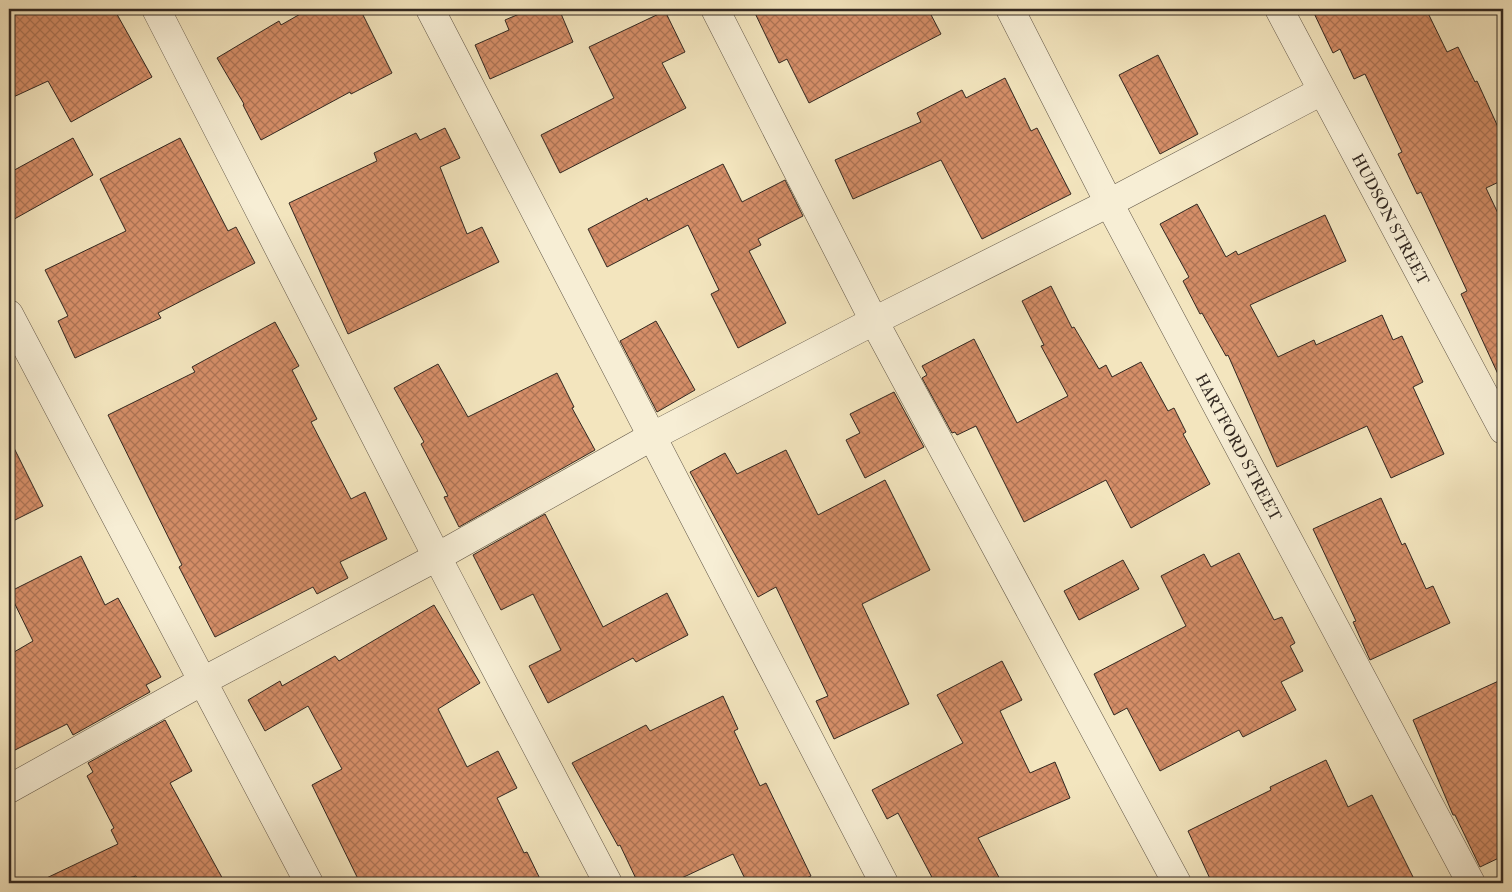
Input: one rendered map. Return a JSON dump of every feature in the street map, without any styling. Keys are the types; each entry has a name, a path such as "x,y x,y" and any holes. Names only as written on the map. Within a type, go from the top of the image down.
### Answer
{"street":[{"path":"156,9 437,557 608,883"},
{"path":"430,9 884,883"},
{"path":"715,9 874,321 1177,883"},
{"name":"HARTFORD STREET","path":"1010,9 1109,203 1471,883"},
{"name":"HUDSON STREET","path":"1279,9 1503,430"},
{"path":"9,789 201,682 437,557 651,437 874,321 1109,203 1322,91"},
{"path":"9,314 201,682 309,883"}],"building":[{"path":"9,9 114,9 152,77 71,122 48,81 9,99"},
{"path":"309,9 360,9 392,73 351,94 350,92 261,140 244,104 217,58 279,21 281,25"},
{"path":"531,9 559,9 573,42 490,79 475,45 509,30 505,20"},
{"path":"753,9 928,9 941,34 809,103 787,59 779,63"},
{"path":"1312,9 1426,9 1447,52 1458,47 1475,82 1477,81 1503,138 1503,180 1486,188 1503,224 1503,385 1461,294 1467,291 1421,192 1417,194 1398,154 1402,152 1365,74 1354,79 1340,49 1333,53"},
{"path":"665,11 685,52 662,63 686,108 560,173 541,135 614,98 589,47"},
{"path":"1158,55 1198,134 1160,154 1119,75"},
{"path":"1005,78 1031,131 1037,128 1071,194 982,239 941,160 853,199 835,160 921,122 917,113 962,90 966,98"},
{"path":"445,128 460,158 440,167 467,234 482,227 499,262 348,334 289,203 377,161 374,153 416,133 420,140"},
{"path":"73,138 93,175 9,222 9,173"},
{"path":"180,138 228,231 236,227 255,263 158,313 161,318 75,358 58,321 68,316 45,270 126,231 100,179"},
{"path":"723,164 742,202 785,180 803,216 758,239 761,245 749,251 786,323 738,348 711,294 719,290 688,225 607,267 588,229 647,198 648,201"},
{"path":"1197,204 1226,257 1236,251 1238,255 1325,215 1346,261 1250,305 1278,357 1314,340 1316,345 1382,315 1393,340 1402,336 1423,382 1413,387 1444,454 1391,478 1367,426 1277,467 1228,355 1226,356 1202,313 1200,314 1183,281 1189,277 1160,224"},
{"path":"1051,286 1072,328 1074,327 1099,369 1106,365 1112,377 1141,362 1168,411 1174,408 1186,432 1183,434 1210,484 1131,528 1106,480 1024,522 976,426 957,435 955,432 952,433 922,378 927,375 922,366 974,339 1017,423 1068,396 1041,346 1044,345 1022,301"},
{"path":"656,321 695,390 657,412 620,341"},
{"path":"275,322 299,366 292,370 317,419 311,422 351,499 365,492 387,539 340,562 348,578 317,594 313,587 215,637 179,567 182,565 108,415 195,372 192,367"},
{"path":"438,364 468,417 557,373 574,407 572,408 595,450 459,527 444,497 448,496 421,444 424,442 394,388"},
{"path":"894,392 924,447 865,478 846,440 860,433 850,414"},
{"path":"9,438 43,506 9,523"},
{"path":"786,450 818,515 885,480 930,570 862,604 909,704 834,739 816,701 828,696 776,587 758,597 690,472 725,453 737,474"},
{"path":"1381,498 1402,545 1405,543 1426,589 1433,586 1450,623 1370,660 1353,622 1356,621 1313,529"},
{"path":"545,514 603,627 667,593 688,635 636,662 633,658 548,703 529,666 561,650 533,594 501,610 473,555"},
{"path":"1239,553 1274,620 1282,617 1295,643 1290,646 1303,671 1281,682 1296,710 1243,737 1239,730 1160,771 1127,708 1114,715 1094,674 1186,626 1161,576 1204,554 1211,567"},
{"path":"81,556 105,605 118,598 161,677 146,685 150,692 73,735 67,724 9,753 9,655 33,641 9,592"},
{"path":"1123,560 1139,589 1079,620 1064,591"},
{"path":"434,605 480,683 438,709 467,767 498,751 517,788 497,798 524,853 527,852 542,883 360,883 312,785 342,769 308,706 265,731 248,700 280,681 282,686 335,656 339,661"},
{"path":"1002,661 1022,700 1000,711 1030,773 1055,762 1070,798 978,838 1002,883 935,883 898,813 887,819 872,790 963,743 937,695"},
{"path":"1503,679 1503,856 1480,867 1455,815 1453,815 1413,720"},
{"path":"723,696 738,729 734,731 760,786 766,783 811,876 795,883 747,883 733,854 671,883 638,883 620,845 618,846 572,763 646,725 650,731"},
{"path":"165,720 192,771 170,783 225,883 140,883 136,876 108,883 36,883 118,844 111,830 114,828 87,776 93,772 88,763"},
{"path":"1326,760 1348,807 1372,795 1416,883 1212,883 1188,831 1271,790 1270,787"}]}
